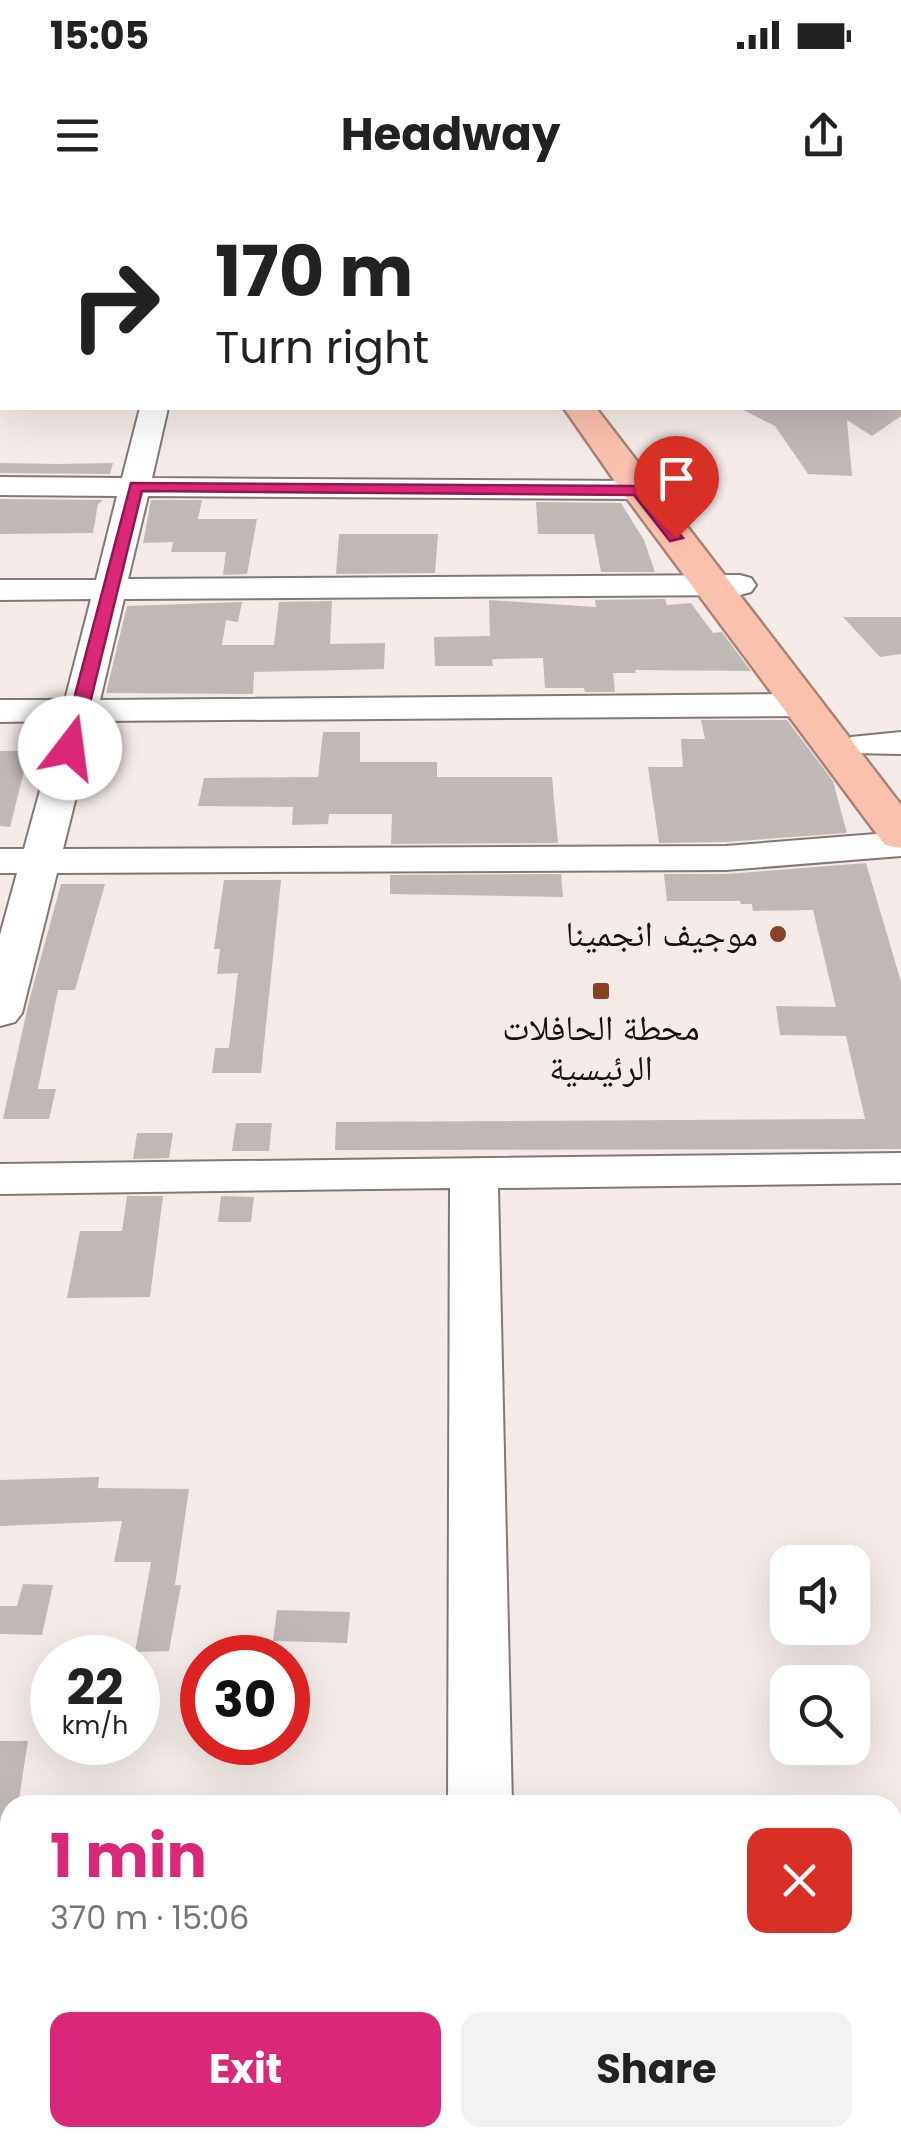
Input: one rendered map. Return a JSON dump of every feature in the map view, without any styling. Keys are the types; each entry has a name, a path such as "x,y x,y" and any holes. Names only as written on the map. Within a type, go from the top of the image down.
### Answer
{"highway":[{"path":"581,410 638,490 882,744 901,794"},
{"path":"604,410 804,704 901,835"}],"street":[{"path":"0,1013 80,711 154,410"},
{"path":"0,486 638,490"},
{"path":"0,590 727,586"},
{"path":"0,711 804,704"},
{"path":"0,861 726,858 901,844"},
{"path":"0,1178 901,1168"},
{"path":"474,1171 480,1795"}],"building":[{"path":"743,410 901,410 901,416 872,436 847,420 852,476 808,474 775,426"},
{"path":"0,463 113,463 110,474 0,473"},
{"path":"0,499 103,500 98,504 93,533 0,534"},
{"path":"151,500 202,500 198,519 257,519 247,574 223,575 226,552 171,552 173,542 143,543"},
{"path":"536,502 621,503 644,540 655,572 601,572 594,534 538,534"},
{"path":"339,534 438,534 435,573 336,574"},
{"path":"665,599 667,605 691,603 713,633 722,632 751,671 635,670 636,673 613,673 615,692 585,692 584,688 545,688 543,658 492,659 493,666 435,666 434,637 490,636 489,600 596,607 595,600"},
{"path":"332,601 330,644 385,643 384,669 254,672 253,694 106,693 127,606 242,602 238,622 226,620 222,645 274,645 279,602"},
{"path":"843,617 901,617 901,654 880,657"},
{"path":"701,720 787,720 833,781 847,833 659,843 648,767 683,767 681,739 705,739"},
{"path":"323,732 360,732 360,762 437,762 437,777 552,777 558,843 391,844 392,814 329,814 328,824 292,825 293,807 198,806 204,778 318,777"},
{"path":"0,751 29,751 10,827 0,826"},
{"path":"866,863 901,982 901,1149 335,1150 336,1122 865,1119 846,1036 780,1035 776,1006 836,1007 813,910 753,911 752,904 740,901 667,901 664,874 726,874"},
{"path":"561,874 563,897 390,894 390,875"},
{"path":"224,880 281,880 261,1073 212,1073 215,1048 229,1048 238,973 217,974 220,949 214,949"},
{"path":"61,884 105,884 75,990 58,990 38,1089 56,1089 49,1119 3,1119 29,1001"},
{"path":"236,1123 272,1123 269,1151 232,1151"},
{"path":"137,1133 173,1133 169,1158 133,1159"},
{"path":"127,1196 163,1196 150,1297 67,1298 80,1231 122,1231"},
{"path":"221,1196 254,1197 251,1222 218,1222"},
{"path":"99,1477 98,1488 189,1489 175,1585 181,1585 169,1651 160,1651 160,1635 138,1635 151,1562 114,1562 122,1521 0,1526 0,1480"},
{"path":"23,1584 53,1585 42,1635 0,1634 0,1606 17,1606"},
{"path":"277,1610 350,1612 347,1643 310,1642 310,1635 274,1635"},
{"path":"0,1741 28,1741 20,1795 0,1795"}],"place":[{"name":"موجيف انجمينا","path":"778,934"},
{"name":"محطة الحافلات الرئيسية","path":"601,991"}],"route":[{"path":"70,748 136,486 638,490 676,538"}]}
